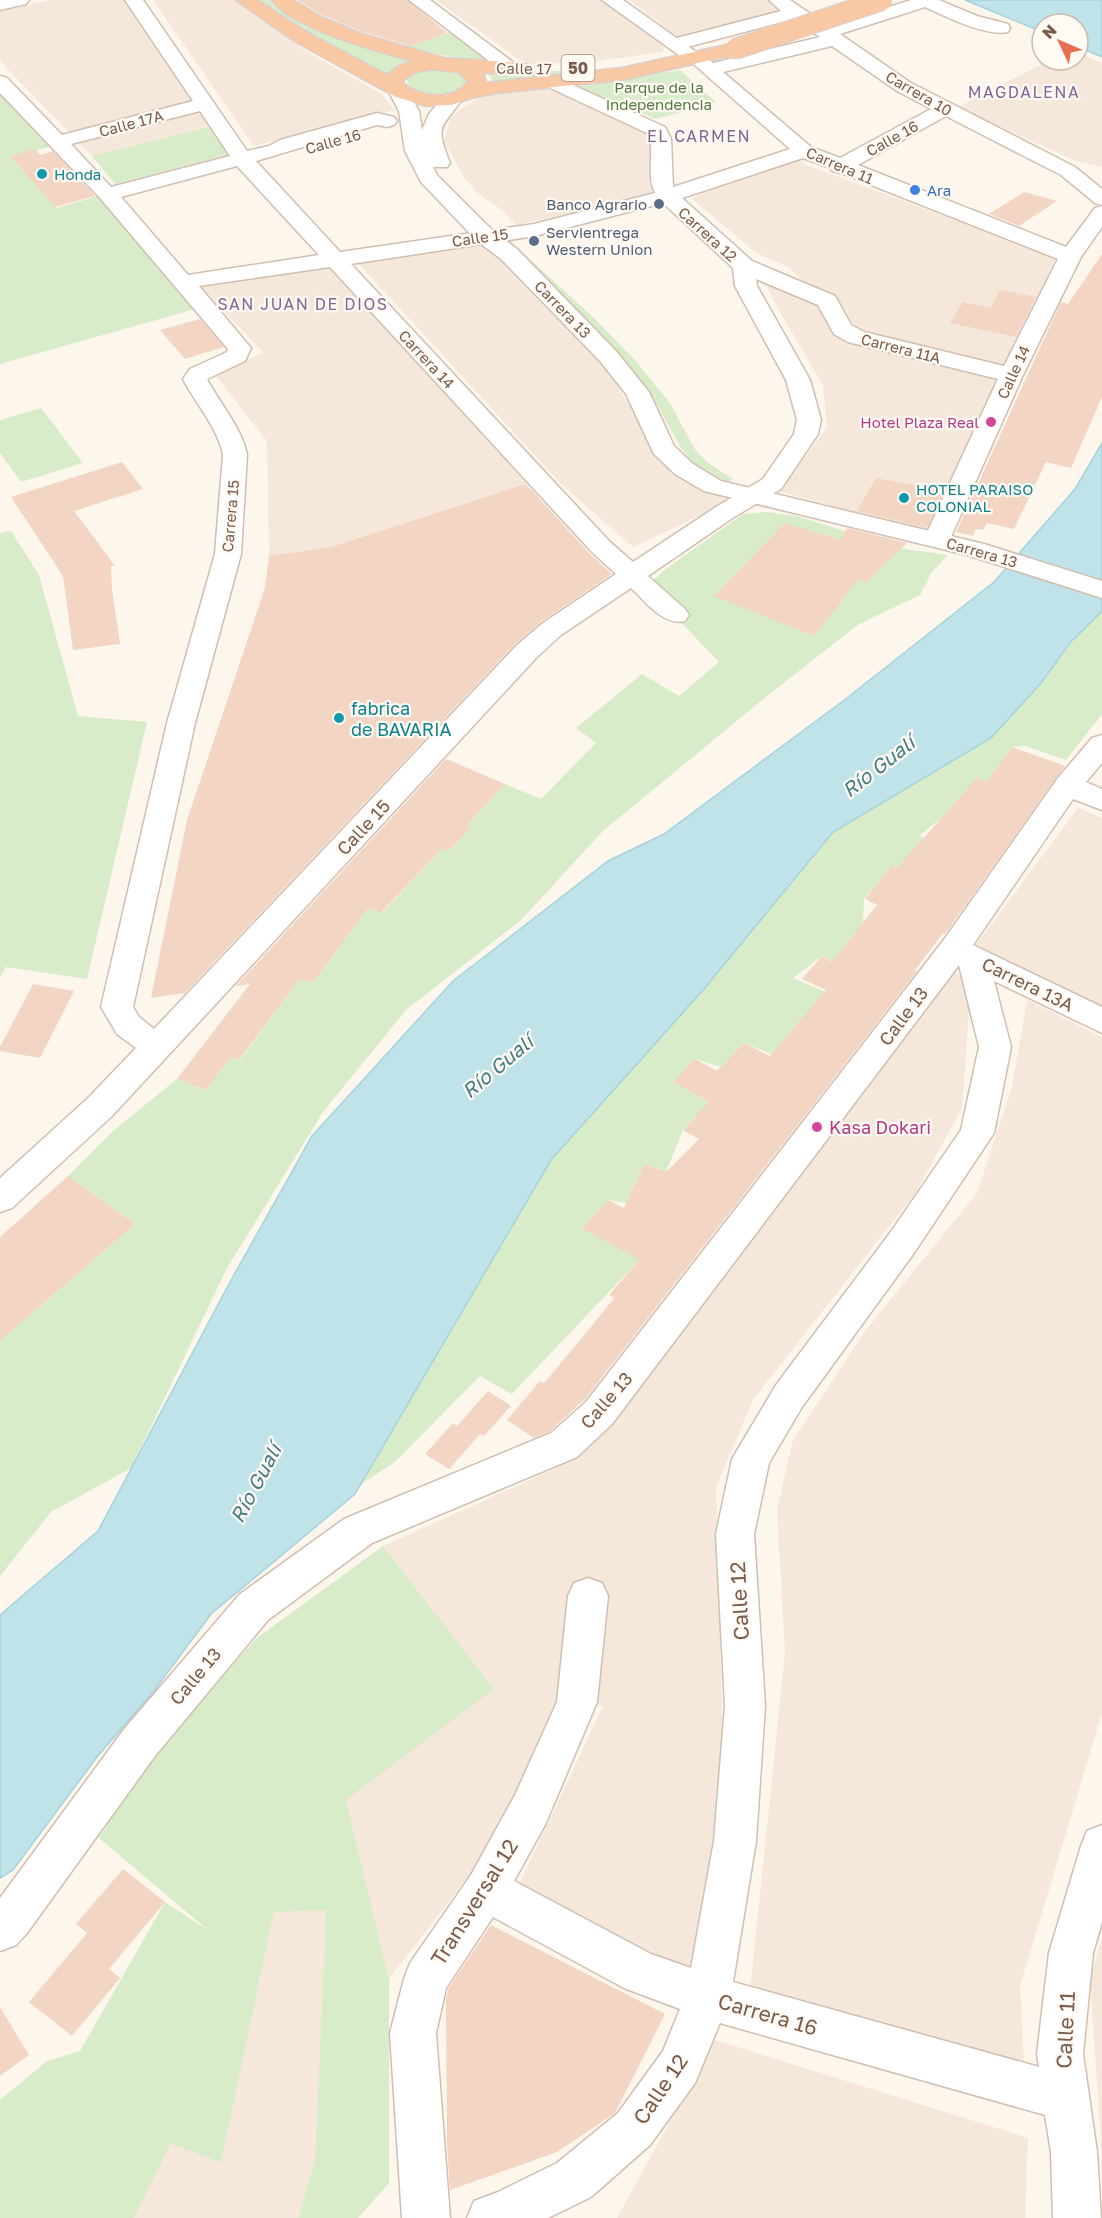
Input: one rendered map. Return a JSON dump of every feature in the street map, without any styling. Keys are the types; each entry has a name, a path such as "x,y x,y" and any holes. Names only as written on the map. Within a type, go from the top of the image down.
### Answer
{"highway":[{"name":"50","path":"245,0 303,38 417,99 461,95"},
{"name":"50","path":"280,0 313,22 335,32 375,45 452,64"},
{"name":"Calle 17","path":"461,95 503,85 553,82 704,64 735,49 882,0"},
{"name":"Calle 17","path":"452,64 512,69 567,69 645,61 704,64"},
{"name":"50","path":"397,89 393,81 397,74 406,69 418,64 452,64"},
{"path":"452,64 469,69 478,81 461,95"}],"street":[{"path":"0,5 20,0"},
{"name":"Carrera 14","path":"134,0 242,159 601,547 676,615"},
{"path":"418,0 512,69"},
{"name":"Carrera 11","path":"611,0 704,64 804,151 839,167 1074,252 1102,252"},
{"name":"Carrera 10","path":"778,0 904,87 1068,171 1102,200"},
{"path":"704,64 829,36 925,1 970,20 1001,28"},
{"path":"676,44 797,12"},
{"path":"452,64 470,38"},
{"name":"Carrera 15","path":"0,82 106,194 240,348 237,356 198,374 195,379 207,404 232,439 234,463 228,554 181,723 117,1007 121,1019 132,1030 158,1046"},
{"name":"Carrera 12","path":"553,82 658,131 662,139 660,186 667,196 744,266 746,286 798,380 809,420 806,434 772,484 756,495"},
{"name":"Carrera 13","path":"397,89 406,102 413,145 428,178 485,236 509,254 608,356 637,393 663,449 677,462 713,486 975,549 1102,590"},
{"name":"Carrera 13","path":"461,95 436,115 431,124 431,136 443,169 455,185 578,299 633,359 652,384 674,430 692,453 756,495"},
{"name":"Calle 17A","path":"57,142 205,104"},
{"name":"Calle 16","path":"839,167 945,109"},
{"name":"Calle 16","path":"242,159 276,150 299,151 382,127 387,121 409,115"},
{"name":"Calle 15","path":"183,282 535,230 667,196 804,151"},
{"path":"106,194 242,159"},
{"name":"Carrera 10","path":"1068,171 1102,176"},
{"name":"Calle 14","path":"937,539 1011,375 1074,252 1102,213"},
{"name":"Carrera 11A","path":"744,266 827,301 842,329 856,337 1011,375"},
{"name":"Calle 15","path":"0,1198 100,1107 527,651 552,629 725,512 756,495"},
{"name":"Calle 13","path":"0,1929 12,1918 140,1742 254,1606 358,1531 564,1445 599,1413 963,953 1068,785 1102,744"},
{"path":"1068,785 1102,800"},
{"name":"Carrera 13A","path":"963,953 1102,1020"},
{"name":"Calle 12","path":"491,2218 503,2215 573,2180 634,2129 679,2067 708,1997 735,1841 745,1706 735,1534 751,1459 789,1396 902,1243 977,1134 995,1047 963,953"},
{"name":"Transversal 12","path":"426,2218 413,2033 426,1979 486,1890 530,1810 577,1702 588,1596"},
{"name":"Calle 11","path":"1077,2218 1074,2152 1060,2054 1071,1953 1102,1846"},
{"name":"Carrera 16","path":"486,1890 640,1972 708,1997 1065,2098"}],"shaded area":[{"path":"50,0 129,0 213,126 92,156 0,61 0,12"},
{"path":"153,0 235,0 306,51 380,93 395,110 254,146"},
{"path":"436,0 609,0 663,40 663,52 592,62 525,64"},
{"path":"629,0 775,0 791,10 681,39"},
{"path":"1090,58 1102,63 1102,167 1073,160 958,107 1030,70 1090,72"},
{"path":"543,88 561,92 653,132 661,194 516,225 503,211 479,194 465,179 444,141 450,119 461,109 484,95 503,90"},
{"path":"795,158 809,166 1056,257 1008,367 857,330 839,301 805,285 789,267 756,253 691,198"},
{"path":"485,243 601,360 648,436 702,485 733,500 633,547 561,484 358,263"},
{"path":"335,263 531,483 331,547 269,556 267,441 216,376 218,370 264,353 199,285"},
{"path":"761,275 813,299 847,339 1004,376 934,534 778,491 827,428 823,385"},
{"path":"1078,808 1102,818 1102,1007 975,946"},
{"path":"950,969 971,983 962,1108 916,1192 753,1400 716,1487 724,1786 692,1972 518,1887 603,1706 565,1699 488,1851 389,1979 346,1800 493,1689 383,1546 576,1459 633,1394"},
{"path":"1027,1000 1102,1037 1102,1713 1020,1986 1024,2064 750,1990 785,1653 777,1509 793,1440 866,1330 977,1193 1012,1087"},
{"path":"326,1909 315,2160 298,2218 134,2218 171,2142 221,2163 274,1912"},
{"path":"1102,1938 1102,2157 1090,1979"},
{"path":"715,2040 1028,2138 1025,2218 617,2218"}],"green space":[{"path":"259,0 274,0 418,61 388,79 336,50"},
{"path":"451,32 488,62 477,62 405,47"},
{"path":"659,64 616,72 493,82 487,71 588,71"},
{"path":"434,68 461,72 465,76 466,85 453,92 428,95 408,85 407,80 416,72"},
{"name":"Parque de la independencia","path":"680,70 716,102 656,119 578,87"},
{"path":"0,89 54,146 10,156 57,208 101,195 199,308 0,364"},
{"path":"213,126 231,154 115,184 92,156"},
{"path":"506,237 596,320 635,360 670,403 694,448 708,463 733,479 728,482 697,467 682,450 656,403 613,350 497,239"},
{"path":"41,408 83,463 21,482 0,453 0,420"},
{"path":"766,512 797,516 898,548 948,555 931,573 920,595 859,624 772,692 603,831 521,920 406,1010 323,1112 227,1268 131,1468 51,1512 0,1576 0,1341 135,1224 68,1176 113,1131 177,1079 206,1090 231,1057 240,1060 300,979 313,983 368,908 382,913 443,848 449,851 466,826 505,784 541,799 596,743 576,728 642,674 679,696 719,662 647,587 663,571 743,514"},
{"path":"11,531 39,575 78,716 147,722 87,979 6,967 0,977 0,533"},
{"path":"1102,611 1102,714 1066,760 1025,746 1012,747 987,781 919,836 945,844 919,878 892,866 864,899 863,923 833,962 822,956 793,978 854,1004 835,1027 805,1015 779,1057 744,1043 721,1067 695,1059 673,1082 756,1129 696,1116 683,1130 666,1172 644,1164 626,1203 608,1200 583,1227 640,1259 512,1394 480,1376 395,1462 361,1484 551,1160 704,989 833,832 991,738 1041,683 1081,631"},
{"path":"383,1546 494,1689 346,1800 389,1979 389,2183 358,2218 298,2218 315,2160 326,1910 274,1912 221,2163 171,2143 134,2218 0,2218 0,2100 47,2061 80,2051 165,1902 209,1931 99,1838 157,1748 257,1638"}],"water":[{"path":"965,0 1102,0 1102,57 1090,52 1090,12 1030,12 1030,27"},
{"name":"Río Gualí","path":"1102,443 1102,611 1071,642 1041,683 991,738 833,832 704,989 551,1160 355,1494 211,1614 153,1692 97,1757 13,1870 0,1878 0,1615 98,1531 230,1282 312,1136 453,981 608,861 664,834 843,701 994,582 1075,489"}],"building":[{"path":"297,0 407,0 447,33 410,46 363,32 324,16"},
{"name":"Honda","path":"35,149 40,155 53,151 95,196 55,207 10,156"},
{"path":"1024,192 1057,201 1019,226 989,214"},
{"path":"1102,254 1102,397 1071,468 1046,462 1014,529 987,523 983,530 976,529 973,536 956,532 1061,302 1068,304"},
{"path":"1000,290 1036,297 1016,337 950,323 963,302 991,308"},
{"path":"200,319 224,347 185,359 160,330"},
{"path":"122,462 143,489 74,511 115,566 111,566 112,589 120,644 73,650 63,576 11,497"},
{"name":"HOTEL PARAISO COLONIAL","path":"876,478 944,491 928,526 924,527 857,511"},
{"name":"fabrica de BAVARIA","path":"526,484 590,554 612,574 542,621 516,643 185,993 151,998 187,820 265,588 269,556 331,547"},
{"path":"785,523 841,540 847,528 907,543 866,583 858,580 814,636 714,596"},
{"path":"1012,747 1065,766 945,934 943,933 915,970 917,971 585,1399 550,1431 534,1438 507,1420 540,1381 544,1383 582,1338 614,1298 609,1295 639,1260 582,1228 608,1200 624,1208 644,1164 666,1172 699,1139 683,1130 709,1102 673,1082 695,1059 717,1071 744,1043 770,1056 826,990 802,979 822,956 832,962 877,905 865,899 892,865 897,868 977,778 987,781"},
{"path":"446,759 505,784 466,826 471,828 448,851 443,848 381,913 368,908 313,983 300,979 239,1060 231,1057 206,1090 177,1079 250,984 236,986"},
{"path":"33,984 74,991 40,1058 0,1051 0,1047"},
{"path":"68,1176 135,1224 0,1341 0,1237"},
{"path":"488,1391 511,1406 484,1436 480,1434 449,1469 425,1454 453,1423 457,1426"},
{"path":"123,1869 165,1902 109,1969 120,1978 72,2036 29,2002 87,1933 76,1924"},
{"path":"491,1925 665,2014 615,2113 557,2152 450,2190 447,2144 446,2000 448,1989"},
{"path":"0,2007 29,2055 0,2076"}],"place":[{"name":"Honda","path":"42,174"},
{"name":"Ara","path":"915,190"},
{"name":"Banco Agrario","path":"659,204"},
{"name":"Servientrega Western Union","path":"534,241"},
{"name":"Hotel Plaza Real","path":"991,422"},
{"name":"HOTEL PARAISO COLONIAL","path":"904,498"},
{"name":"fabrica de BAVARIA","path":"339,718"},
{"name":"Kasa Dokari","path":"817,1127"}],"district":[{"name":"MAGDALENA","path":"1024,92"},
{"name":"EL CARMEN","path":"699,136"},
{"name":"SAN JUAN DE DIOS","path":"303,304"}]}
